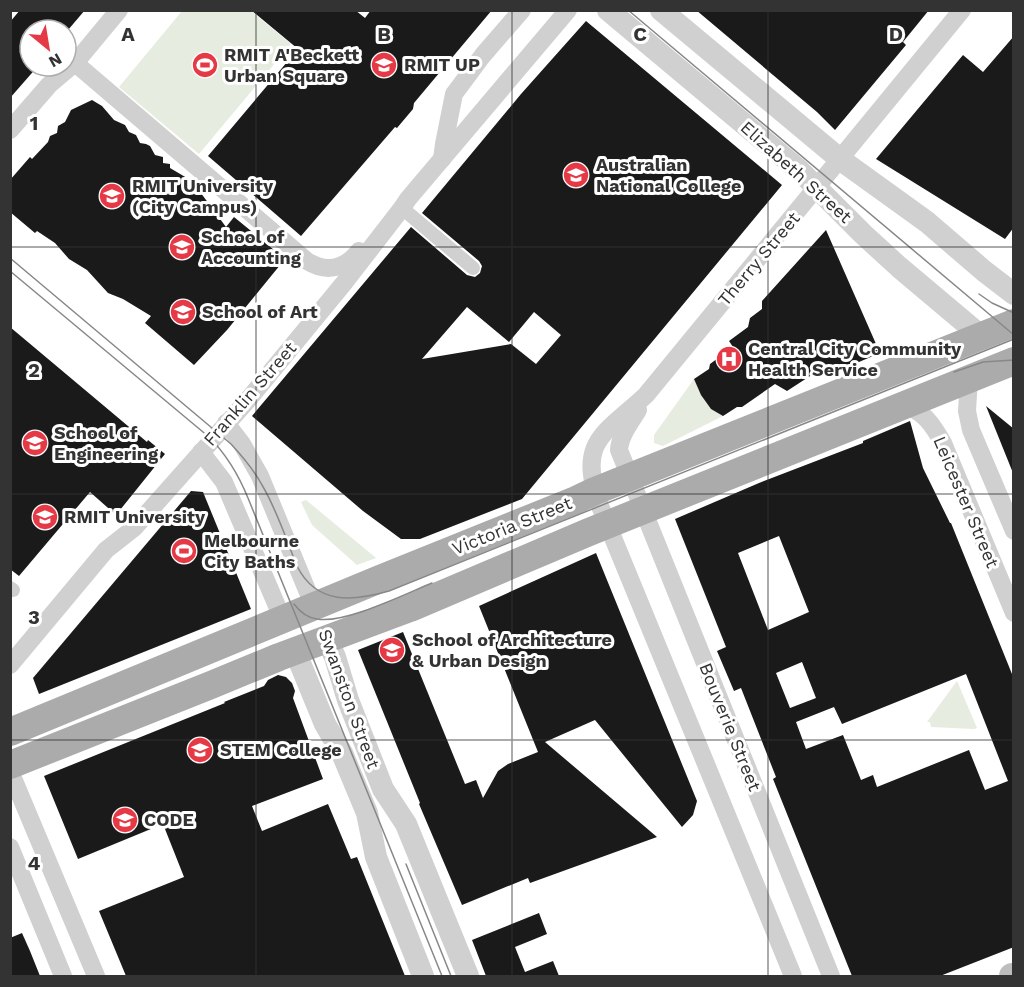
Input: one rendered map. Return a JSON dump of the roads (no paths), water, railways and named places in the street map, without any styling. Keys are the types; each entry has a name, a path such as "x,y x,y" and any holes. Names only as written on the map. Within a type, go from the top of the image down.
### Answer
{"main road":[{"name":"Victoria Street","path":"10,732 576,501 629,477 1014,323"},
{"name":"Elizabeth Street","path":"981,336 1009,366"},
{"name":"Victoria Street","path":"10,765 421,603 642,510 969,378 1009,366"},
{"name":"Swanston Street","path":"314,607 327,639"},
{"name":"Swanston Street","path":"283,620 295,651"}],"street":[{"path":"78,59 119,10"},
{"path":"442,159 454,94 483,55 522,10"},
{"name":"Franklin Street","path":"10,665 106,550 134,528 269,374 408,199 568,10"},
{"name":"Elizabeth Street","path":"608,10 799,170 870,241 981,336"},
{"name":"Elizabeth Street","path":"661,10 841,160 927,222 1014,294"},
{"name":"Therry Street","path":"595,491 591,474 592,455 597,442 613,424 646,395 962,10"},
{"path":"78,66 307,261 324,267 339,267 347,264 366,244 381,234"},
{"path":"10,130 57,78"},
{"path":"402,208 473,268"},
{"path":"324,267 334,273 352,272"},
{"name":"Leicester Street","path":"969,378 967,411 973,438 1014,531"},
{"name":"Therry Street","path":"629,477 619,447 623,435 646,395"},
{"name":"Leicester Street","path":"901,406 912,408 923,415 938,434 1014,613"},
{"name":"Swanston Street","path":"226,423 242,444 260,476 314,607"},
{"path":"945,449 973,438"},
{"name":"Swanston Street","path":"201,452 224,482 283,620"},
{"name":"Bouverie Street","path":"629,477 831,976"},
{"name":"Bouverie Street","path":"595,491 793,976"},
{"name":"Franklin Street","path":"10,645 48,620"},
{"name":"Swanston Street","path":"327,639 383,789 406,824 468,976"},
{"name":"Swanston Street","path":"295,651 325,724 342,753 368,813 376,857 423,976"},
{"path":"10,771 96,976"},
{"path":"10,847 63,976"}],"tram line":[{"path":"628,10 1014,335"},
{"path":"10,258 231,444 259,479 277,514 297,566 305,579 315,588 337,597 363,597 389,591 1014,339"},
{"path":"10,271 209,437 232,466 248,498 442,976"},
{"path":"979,294 1014,313"},
{"path":"954,372 983,362 1014,360"},
{"path":"294,604 302,612 317,619 343,617 375,607 432,583"},
{"path":"406,864 451,976"}],"place":[{"name":"RMIT A'Beckett Urban Square","path":"205,65"},
{"name":"RMIT UP","path":"384,65"},
{"name":"Australian National College","path":"576,175"},
{"name":"RMIT University (City Campus)","path":"112,196"},
{"name":"School of Accounting","path":"182,247"},
{"name":"School of Art","path":"183,312"},
{"name":"Central City Community Health Service","path":"729,359"},
{"name":"School of Engineering","path":"35,443"},
{"name":"RMIT University","path":"45,517"},
{"name":"Melbourne City Baths","path":"184,551"},
{"name":"School of Architecture & Urban Design","path":"392,650"},
{"name":"STEM College","path":"200,750"},
{"name":"CODE","path":"125,820"}]}
